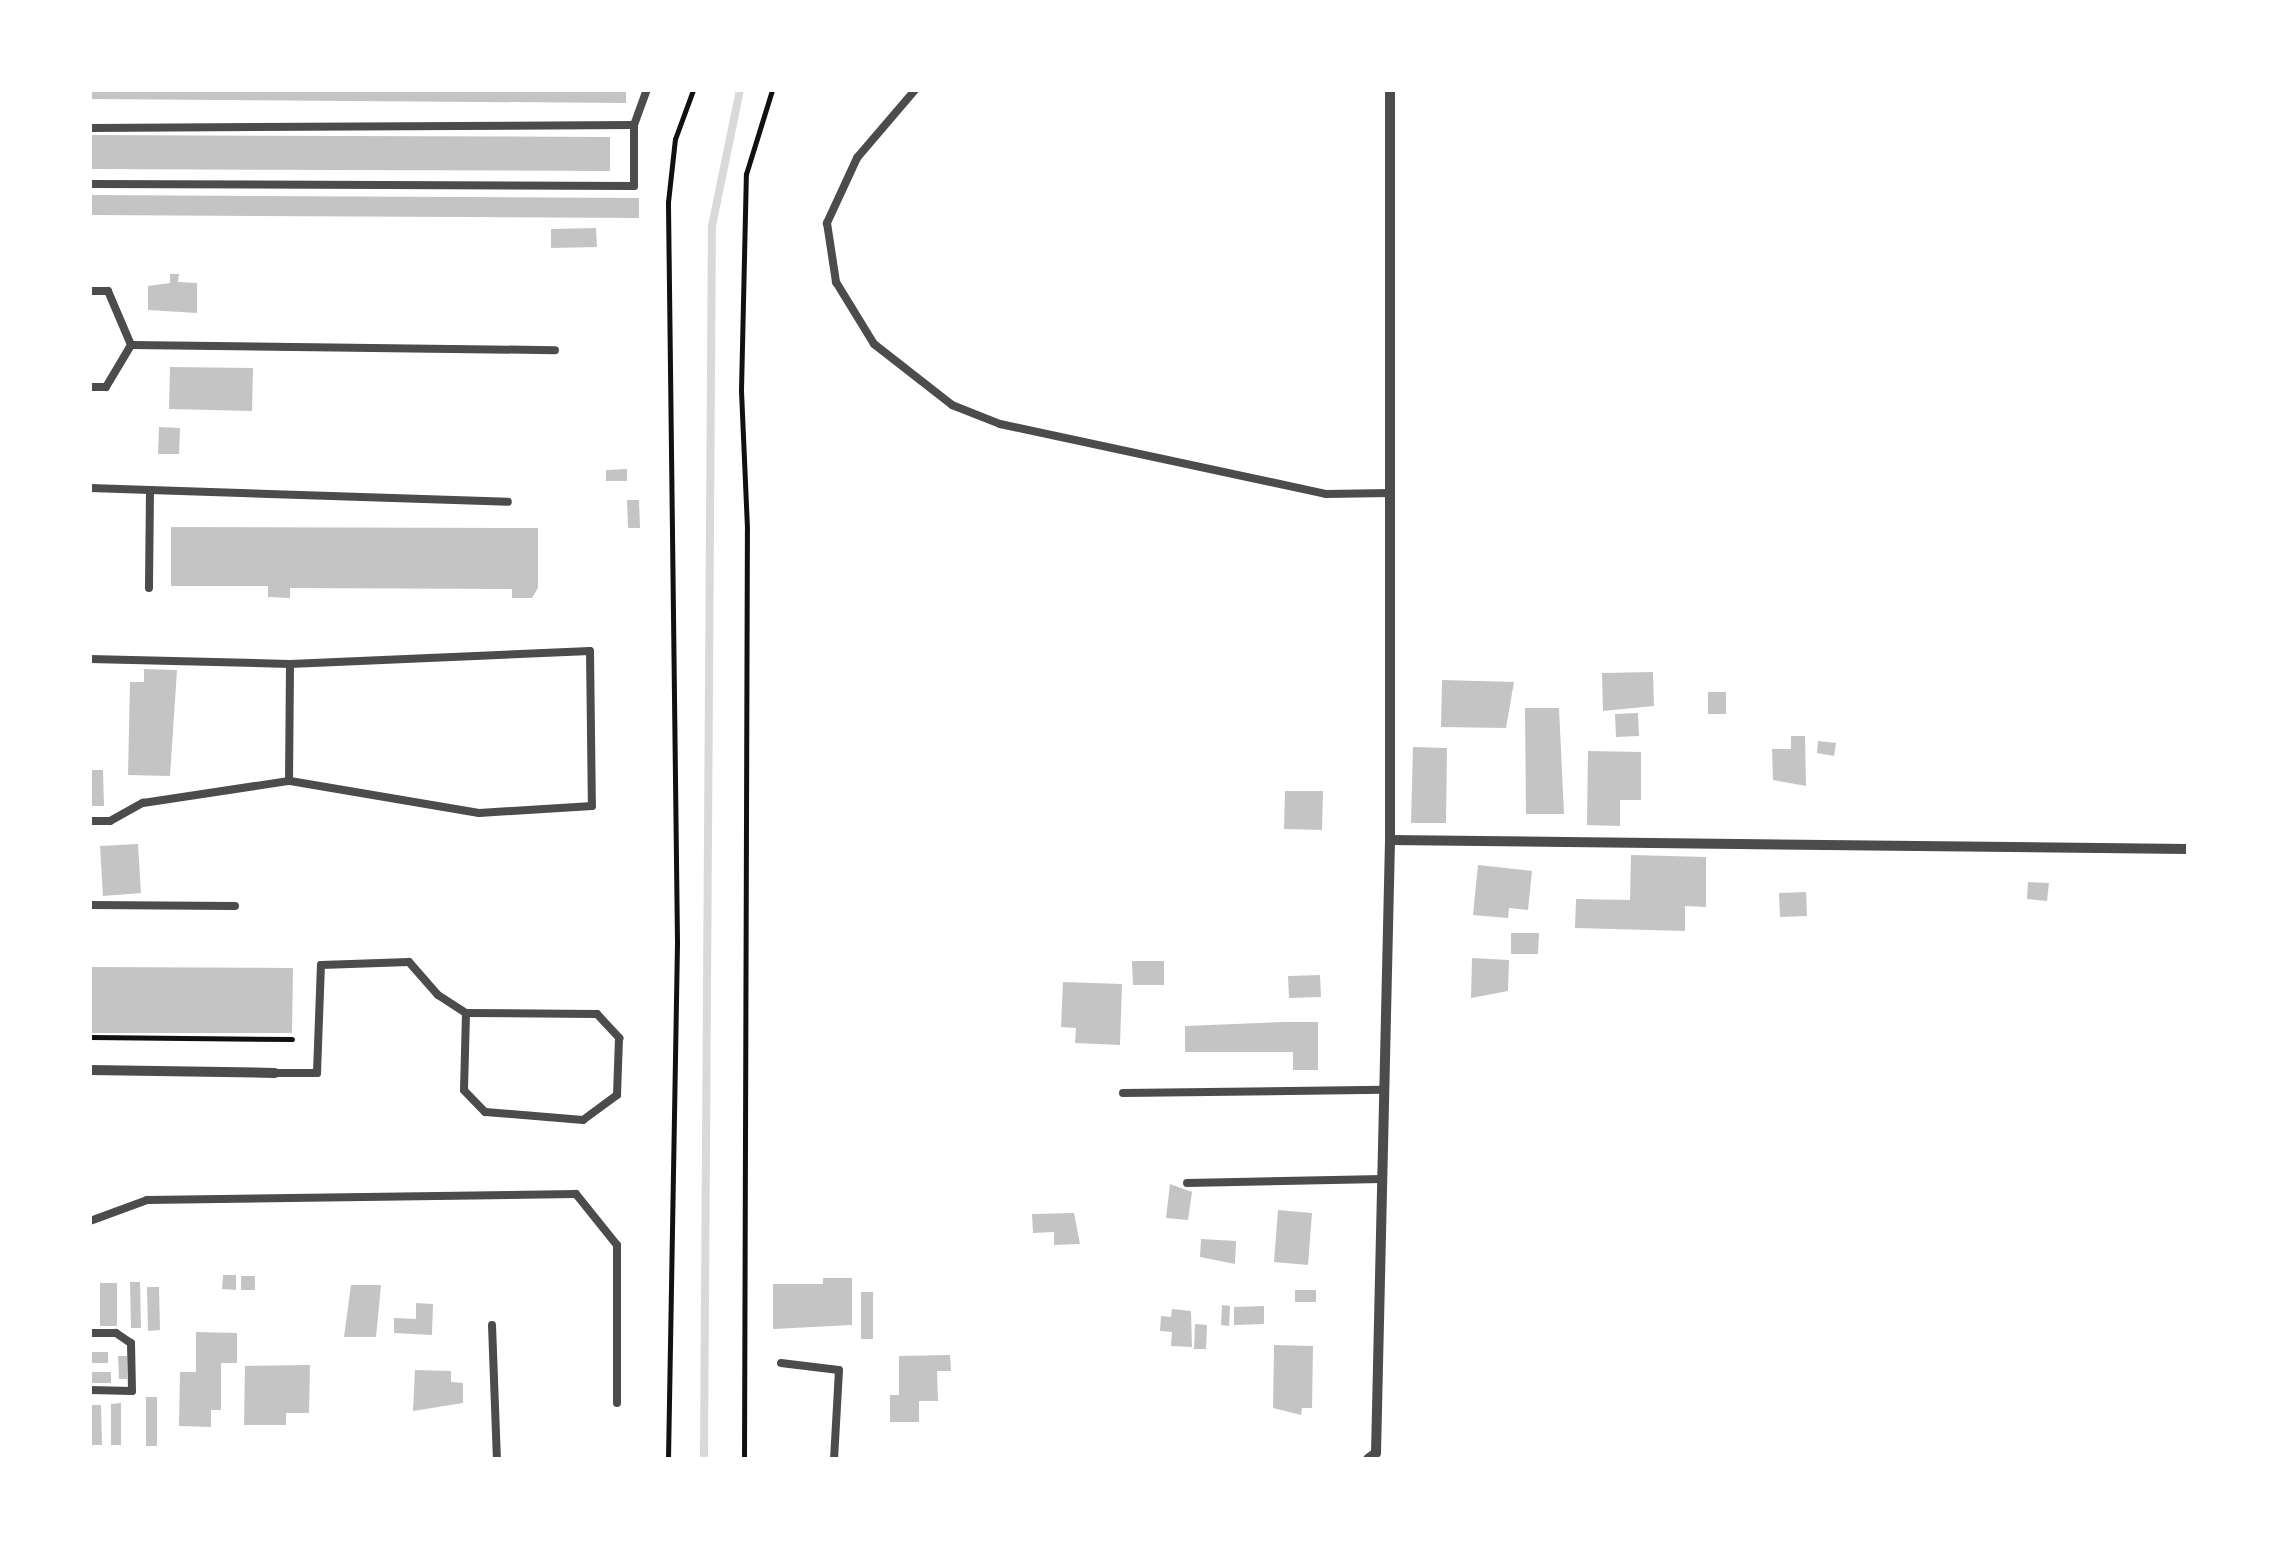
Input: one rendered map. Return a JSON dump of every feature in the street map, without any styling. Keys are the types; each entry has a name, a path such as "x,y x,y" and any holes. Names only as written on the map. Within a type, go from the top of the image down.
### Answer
{"street":[{"path":"1372,1456 1390,840 1390,90"},
{"path":"1390,840 2188,849"},
{"path":"90,1070 275,1073"}],"lane":[{"path":"90,184 634,186 634,125 647,90"},
{"path":"915,90 857,158 826,223 836,282 874,344 952,405 1000,424 1326,494 1390,493"},
{"path":"90,128 634,125"},
{"path":"90,291 108,291 131,345"},
{"path":"131,345 555,350"},
{"path":"90,388 106,387 131,345"},
{"path":"90,488 508,502"},
{"path":"149,588 150,490"},
{"path":"90,659 290,664 590,651 592,806 479,813 289,781 143,803 110,821 90,820"},
{"path":"289,781 290,664"},
{"path":"90,905 236,906"},
{"path":"275,1073 317,1073 321,966 409,962 438,995 466,1013 597,1014 620,1038 618,1095 583,1120 485,1112 464,1090 466,1013"},
{"path":"1122,1093 1384,1090"},
{"path":"1188,1183 1382,1179"},
{"path":"90,1221 148,1200 576,1194 618,1246 617,1404"},
{"path":"492,1325 497,1459"},
{"path":"90,1333 116,1333 131,1343 132,1390 90,1390"},
{"path":"781,1364 838,1370 834,1459"}],"path":[{"path":"668,1459 677,942 668,202 675,138 693,90"},
{"path":"744,1459 742,371 746,174 772,90"},
{"path":"90,1037 292,1039"}],"building":[{"path":"90,90 626,90 626,103 90,99"},
{"path":"90,135 610,137 610,171 90,169"},
{"path":"90,195 639,198 639,218 90,215"},
{"path":"596,228 597,247 551,248 551,229"},
{"path":"170,274 179,274 178,282 197,283 197,313 148,310 148,286 170,283"},
{"path":"170,367 253,368 252,411 169,409"},
{"path":"159,427 180,428 179,454 158,454"},
{"path":"627,469 627,481 606,481 606,470"},
{"path":"627,500 639,500 640,528 628,528"},
{"path":"171,527 538,528 538,588 532,598 512,598 512,589 290,588 290,598 268,597 268,586 171,586"},
{"path":"144,669 177,670 170,776 128,775 130,682 144,682"},
{"path":"1653,672 1654,706 1603,711 1602,673"},
{"path":"1442,680 1514,682 1506,728 1441,727"},
{"path":"1708,692 1726,692 1726,714 1708,714"},
{"path":"1525,708 1559,708 1564,814 1526,814"},
{"path":"1638,713 1639,736 1616,737 1615,714"},
{"path":"1791,736 1805,736 1806,786 1773,780 1772,749 1791,749"},
{"path":"1818,741 1836,743 1834,756 1817,753"},
{"path":"1413,747 1447,748 1446,823 1411,823"},
{"path":"1588,751 1641,752 1641,800 1620,800 1620,826 1587,825"},
{"path":"90,770 103,770 104,806 90,806"},
{"path":"1285,791 1323,791 1322,830 1284,829"},
{"path":"138,844 141,893 103,896 100,846"},
{"path":"1631,855 1706,857 1706,907 1685,906 1685,931 1575,928 1576,899 1630,900"},
{"path":"1478,865 1532,871 1528,910 1509,908 1508,918 1473,915"},
{"path":"2028,882 2049,883 2047,901 2027,899"},
{"path":"1806,892 1807,916 1780,917 1779,893"},
{"path":"1511,933 1539,933 1538,954 1511,954"},
{"path":"1472,958 1509,960 1508,991 1471,998"},
{"path":"1132,961 1164,961 1164,985 1133,985"},
{"path":"90,967 293,968 292,1033 90,1033"},
{"path":"1320,975 1321,997 1289,998 1288,976"},
{"path":"1063,982 1122,984 1120,1045 1075,1043 1076,1028 1061,1027"},
{"path":"1318,1022 1318,1070 1293,1070 1293,1052 1185,1052 1185,1026"},
{"path":"1170,1184 1192,1192 1188,1220 1166,1218"},
{"path":"1278,1210 1312,1213 1308,1265 1274,1262"},
{"path":"1074,1213 1080,1244 1054,1245 1054,1232 1033,1233 1032,1214"},
{"path":"1201,1239 1236,1241 1235,1264 1200,1257"},
{"path":"223,1275 236,1275 236,1290 222,1289"},
{"path":"241,1276 255,1276 255,1290 241,1290"},
{"path":"823,1278 852,1278 852,1325 773,1329 773,1284 823,1284"},
{"path":"130,1282 140,1282 141,1328 131,1328"},
{"path":"100,1283 117,1283 117,1326 100,1326"},
{"path":"351,1285 381,1285 376,1337 344,1337"},
{"path":"147,1287 159,1287 160,1330 148,1331"},
{"path":"1295,1290 1316,1290 1316,1302 1295,1302"},
{"path":"861,1292 873,1292 873,1339 861,1339"},
{"path":"416,1303 433,1304 432,1335 394,1333 394,1318 416,1319"},
{"path":"1222,1305 1230,1306 1229,1326 1221,1325"},
{"path":"1264,1306 1264,1324 1234,1325 1234,1307"},
{"path":"1172,1309 1191,1311 1192,1347 1171,1346 1172,1332 1160,1331 1161,1316 1171,1317"},
{"path":"1195,1324 1207,1325 1206,1349 1194,1349"},
{"path":"196,1332 237,1333 237,1363 221,1363 221,1410 211,1410 211,1427 179,1426 180,1372 196,1372"},
{"path":"1274,1345 1313,1346 1312,1408 1302,1408 1301,1415 1273,1408"},
{"path":"90,1352 108,1352 108,1363 90,1363"},
{"path":"950,1355 951,1371 937,1371 938,1401 919,1401 919,1422 890,1422 890,1395 899,1395 899,1356"},
{"path":"118,1356 127,1356 127,1379 119,1379"},
{"path":"310,1365 309,1413 286,1413 286,1425 244,1425 245,1366"},
{"path":"415,1370 451,1371 451,1382 463,1383 463,1403 413,1411"},
{"path":"90,1372 111,1372 111,1383 90,1383"},
{"path":"146,1397 157,1397 157,1446 146,1446"},
{"path":"121,1403 121,1445 111,1445 111,1404"},
{"path":"90,1405 101,1405 102,1445 90,1445"}],"waterway":[{"path":"704,1455 712,226 740,90"}]}
